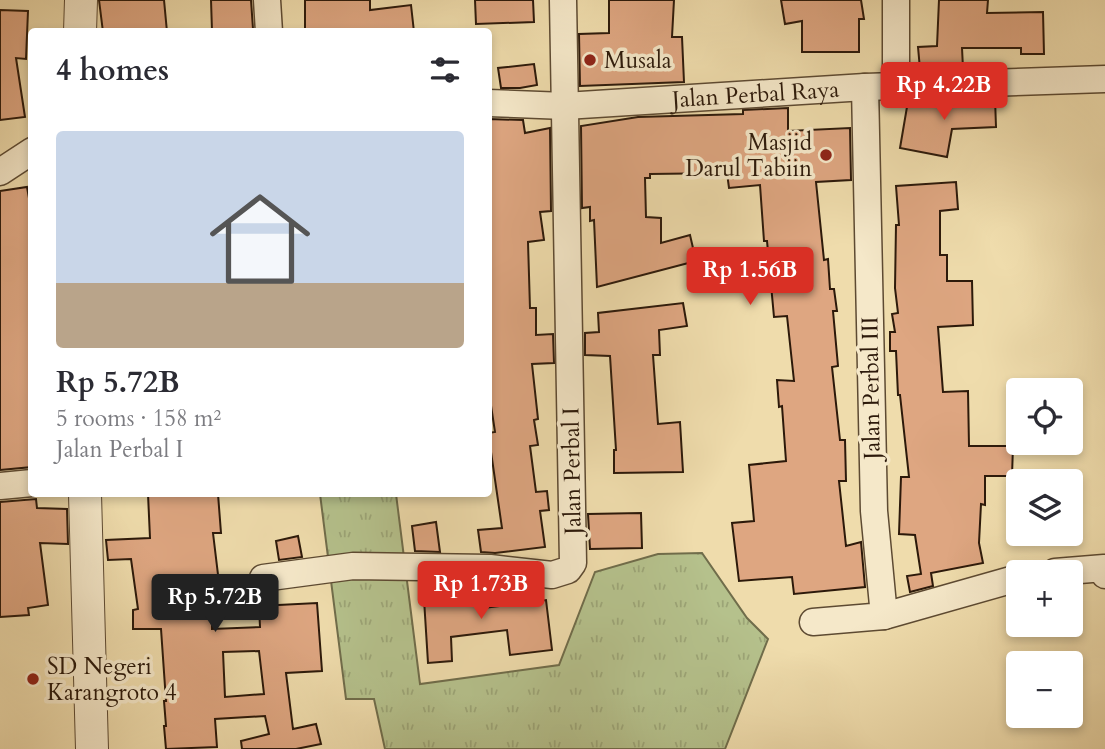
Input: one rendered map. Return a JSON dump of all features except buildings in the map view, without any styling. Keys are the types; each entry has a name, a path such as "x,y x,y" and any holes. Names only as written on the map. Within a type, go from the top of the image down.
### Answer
{"street":[{"path":"80,28 81,0"},
{"path":"267,0 269,28"},
{"path":"563,0 565,106"},
{"path":"896,0 896,85"},
{"name":"Jalan Perbal Raya","path":"492,103 565,106 896,85 1105,79"},
{"name":"Jalan Perbal III","path":"865,87 874,511 884,616"},
{"name":"Jalan Perbal I","path":"263,578 353,566 490,568 552,575 568,570 573,563 565,106"},
{"path":"0,172 28,154"},
{"path":"0,486 28,483"},
{"path":"85,497 92,749"},
{"path":"1083,571 1105,570"},
{"path":"813,622 884,616 1006,581"}],"green space":[{"path":"320,497 396,497 420,684 559,665 595,572 658,554 702,553 747,618 768,639 725,749 385,749 374,699 346,699"}],"place":[{"name":"Musala","path":"590,60"},
{"name":"Masjid Darul Tabiin","path":"826,155"},
{"name":"SD Negeri Karangroto 4","path":"33,679"}]}
